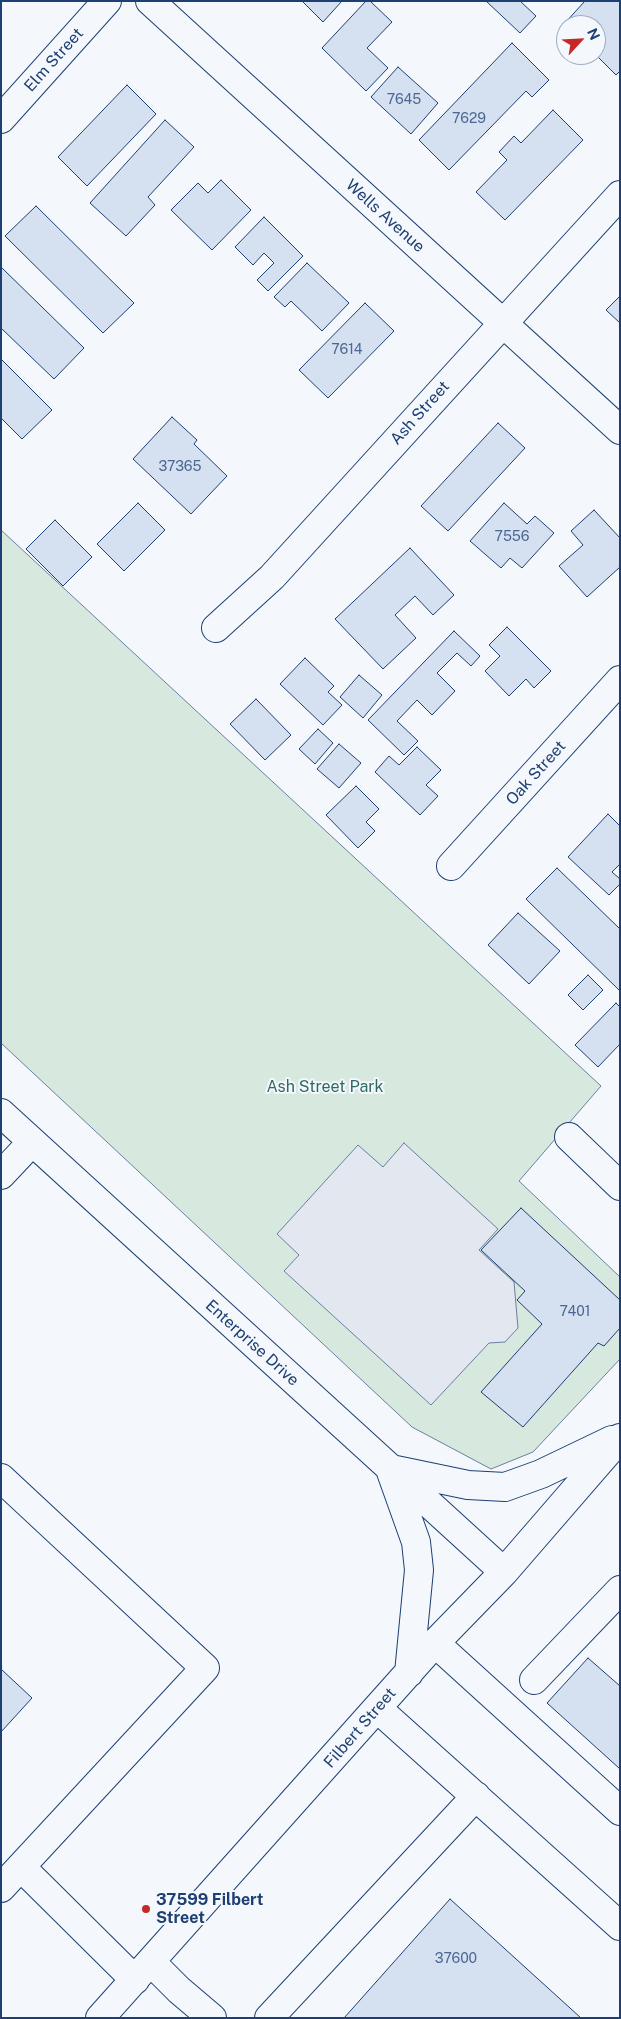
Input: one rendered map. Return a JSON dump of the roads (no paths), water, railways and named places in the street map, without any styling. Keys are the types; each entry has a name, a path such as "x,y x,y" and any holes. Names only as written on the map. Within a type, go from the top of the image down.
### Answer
{"street":[{"name":"Elm Street","path":"1,119 107,1"},
{"name":"Wells Avenue","path":"150,1 620,430"},
{"name":"Ash Street","path":"216,628 272,577 620,194"},
{"name":"Oak Street","path":"452,866 620,680"},
{"name":"Enterprise Drive","path":"1,1113 504,1572"},
{"path":"569,1137 620,1186"},
{"path":"1,1175 32,1142"},
{"path":"390,1468 468,1485 505,1487 541,1474 620,1437"},
{"name":"Filbert Street","path":"100,2018 378,1710 435,1643 504,1572 620,1437"},
{"path":"390,1468 416,1542 419,1570 409,1673"},
{"path":"1,1478 205,1668 1,1888"},
{"path":"534,1680 620,1590"},
{"path":"435,1643 620,1811"},
{"path":"378,1710 620,1926"},
{"path":"269,2018 476,1796"},
{"path":"21,1867 142,1971 179,1990 212,2018"}],"place":[{"name":"37599 Filbert Street","path":"146,1909"}],"park label":[{"name":"Ash Street Park","path":"325,1087"}]}
